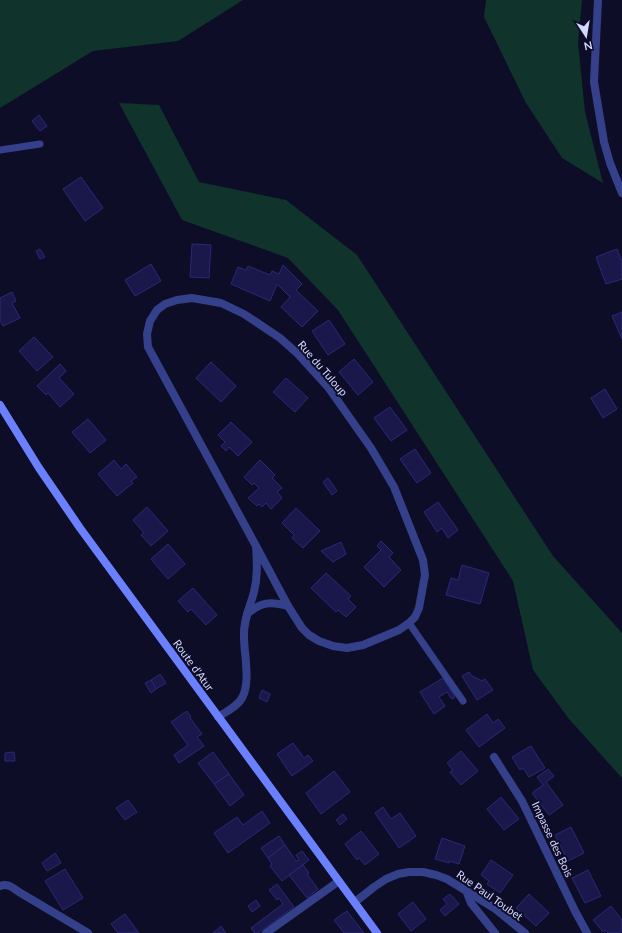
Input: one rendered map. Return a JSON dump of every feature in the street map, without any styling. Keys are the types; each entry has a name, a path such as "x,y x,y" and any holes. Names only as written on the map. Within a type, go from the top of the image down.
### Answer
{"main road":[{"name":"Route d'Atur","path":"0,404 39,468 80,528 377,933"}],"street":[{"path":"598,0 594,82 604,142 610,163 622,193"},
{"name":"Rue du Tuloup","path":"192,298 221,303 244,314 280,338 298,354 323,382 371,448 394,487 423,560 425,575 419,608 415,617 410,623 399,630 363,645 347,648 319,642 302,628 288,606 256,546 148,347 147,334 150,321 157,310 166,304 177,300 192,298"},
{"name":"Rue du Tuloup","path":"218,717 236,705 242,697 245,688 246,667 244,625 257,577 256,546"},
{"path":"247,615 261,604 279,603 288,606"},
{"name":"Impasse des Bois","path":"494,757 522,801 575,911 588,933"},
{"name":"Rue Paul Toubet","path":"355,902 386,879 408,872 423,872 447,878 494,908 525,933"},
{"path":"266,933 339,881"},
{"path":"0,886 5,884 11,886 88,933"},
{"path":"466,890 471,903 495,933"}],"lane":[{"path":"0,150 40,144"},
{"path":"410,623 463,701"}],"green space":[{"path":"0,0 243,0 178,41 93,51 0,108"},
{"path":"486,0 582,0 578,43 585,112 603,183 562,158 526,103 484,17"},
{"path":"119,103 159,105 199,182 286,200 357,255 553,556 622,633 622,778 569,719 533,670 513,581 338,310 288,258 182,220"}],"building":[{"path":"39,115 47,126 40,131 32,121"},
{"path":"81,177 103,208 85,221 63,189"},
{"path":"192,244 211,245 209,278 190,277"},
{"path":"40,249 45,257 40,259 36,251"},
{"path":"617,249 622,262 622,279 606,284 596,257"},
{"path":"151,264 161,281 135,296 125,280"},
{"path":"283,265 302,284 296,290 318,311 302,327 281,307 290,297 277,284 270,301 231,284 238,267 246,270 248,266 270,275 272,271 279,274"},
{"path":"12,292 16,301 12,303 20,318 3,326 0,320 0,298"},
{"path":"622,312 622,339 612,316"},
{"path":"329,320 345,344 328,355 312,331"},
{"path":"34,337 53,357 37,371 19,351"},
{"path":"354,359 373,382 358,395 339,372"},
{"path":"211,362 236,386 221,402 196,378"},
{"path":"60,364 66,371 59,378 74,394 60,407 48,393 46,395 37,386"},
{"path":"286,378 308,398 295,412 273,392"},
{"path":"605,389 617,409 603,418 591,398"},
{"path":"390,407 407,430 391,441 374,418"},
{"path":"88,419 106,440 90,453 72,432"},
{"path":"231,422 252,442 238,456 229,447 226,451 221,446 225,442 218,435"},
{"path":"415,449 431,473 417,483 400,459"},
{"path":"114,460 121,469 126,464 137,477 131,481 133,483 117,496 98,474"},
{"path":"260,460 275,475 272,478 282,488 277,492 282,498 271,509 266,503 262,507 259,504 257,506 248,498 259,488 254,483 252,485 244,477"},
{"path":"328,478 337,491 332,495 323,482"},
{"path":"438,502 458,530 448,538 442,528 437,532 424,512"},
{"path":"147,507 168,531 151,546 141,535 144,533 133,520"},
{"path":"296,508 320,531 303,548 292,538 294,535 282,523"},
{"path":"381,541 393,553 389,557 401,570 384,587 364,567 381,550 377,546"},
{"path":"341,542 346,554 333,562 321,551"},
{"path":"168,544 185,564 168,579 151,559"},
{"path":"462,565 489,573 480,604 446,595 451,578 458,580"},
{"path":"326,573 351,596 348,599 356,607 346,617 338,610 336,612 311,588"},
{"path":"193,588 217,615 206,625 191,609 188,612 178,601"},
{"path":"469,672 472,676 482,681 485,679 493,690 477,700 462,676"},
{"path":"160,674 166,683 156,689 151,680"},
{"path":"443,678 455,697 452,699 447,692 439,697 445,706 434,714 420,692"},
{"path":"151,680 156,689 151,693 145,683"},
{"path":"262,690 270,694 267,702 259,698"},
{"path":"187,711 191,717 190,718 202,734 197,737 204,746 179,763 174,755 188,745 171,722"},
{"path":"487,714 493,723 498,719 505,728 479,747 466,730"},
{"path":"293,743 304,758 308,755 313,761 292,776 277,754"},
{"path":"531,746 545,768 529,777 523,768 520,770 512,757"},
{"path":"461,751 478,771 461,785 450,772 453,770 447,763"},
{"path":"14,752 15,761 5,761 5,753"},
{"path":"213,752 229,774 214,784 198,763"},
{"path":"548,769 554,776 546,782 563,805 549,815 532,793 543,785 537,777"},
{"path":"334,771 350,792 321,814 306,793"},
{"path":"229,774 244,795 230,806 214,784"},
{"path":"501,797 519,819 504,830 487,809"},
{"path":"128,800 137,812 125,820 116,808"},
{"path":"383,807 391,819 400,813 416,836 399,848 375,813"},
{"path":"262,811 270,823 228,853 214,833 237,817 243,825"},
{"path":"343,814 347,819 340,825 336,820"},
{"path":"571,827 584,853 568,861 555,835"},
{"path":"361,831 379,854 365,865 359,858 357,860 345,844"},
{"path":"279,836 285,845 268,858 261,848"},
{"path":"442,838 465,846 459,864 435,859"},
{"path":"285,845 296,861 299,860 296,855 302,851 309,860 282,881 270,866 272,864 268,858"},
{"path":"55,853 61,863 47,871 42,863"},
{"path":"491,860 513,875 500,893 487,884 489,881 481,875"},
{"path":"303,865 309,873 307,874 318,889 307,898 289,875"},
{"path":"65,869 83,898 63,910 45,881"},
{"path":"588,870 601,896 585,903 572,878"},
{"path":"277,884 294,907 258,933 255,933 251,928 283,904 279,898 277,900 269,890"},
{"path":"450,894 459,904 445,916 440,910 447,904 443,899"},
{"path":"529,894 549,913 536,926 516,908"},
{"path":"256,900 260,906 252,912 248,906"},
{"path":"413,902 426,919 411,931 398,914"},
{"path":"611,906 622,920 622,931 619,933 608,933 605,930 603,932 593,920"},
{"path":"347,911 364,933 344,933 334,920"},
{"path":"125,914 139,933 118,933 111,924"},
{"path":"221,926 226,933 213,933"}]}
